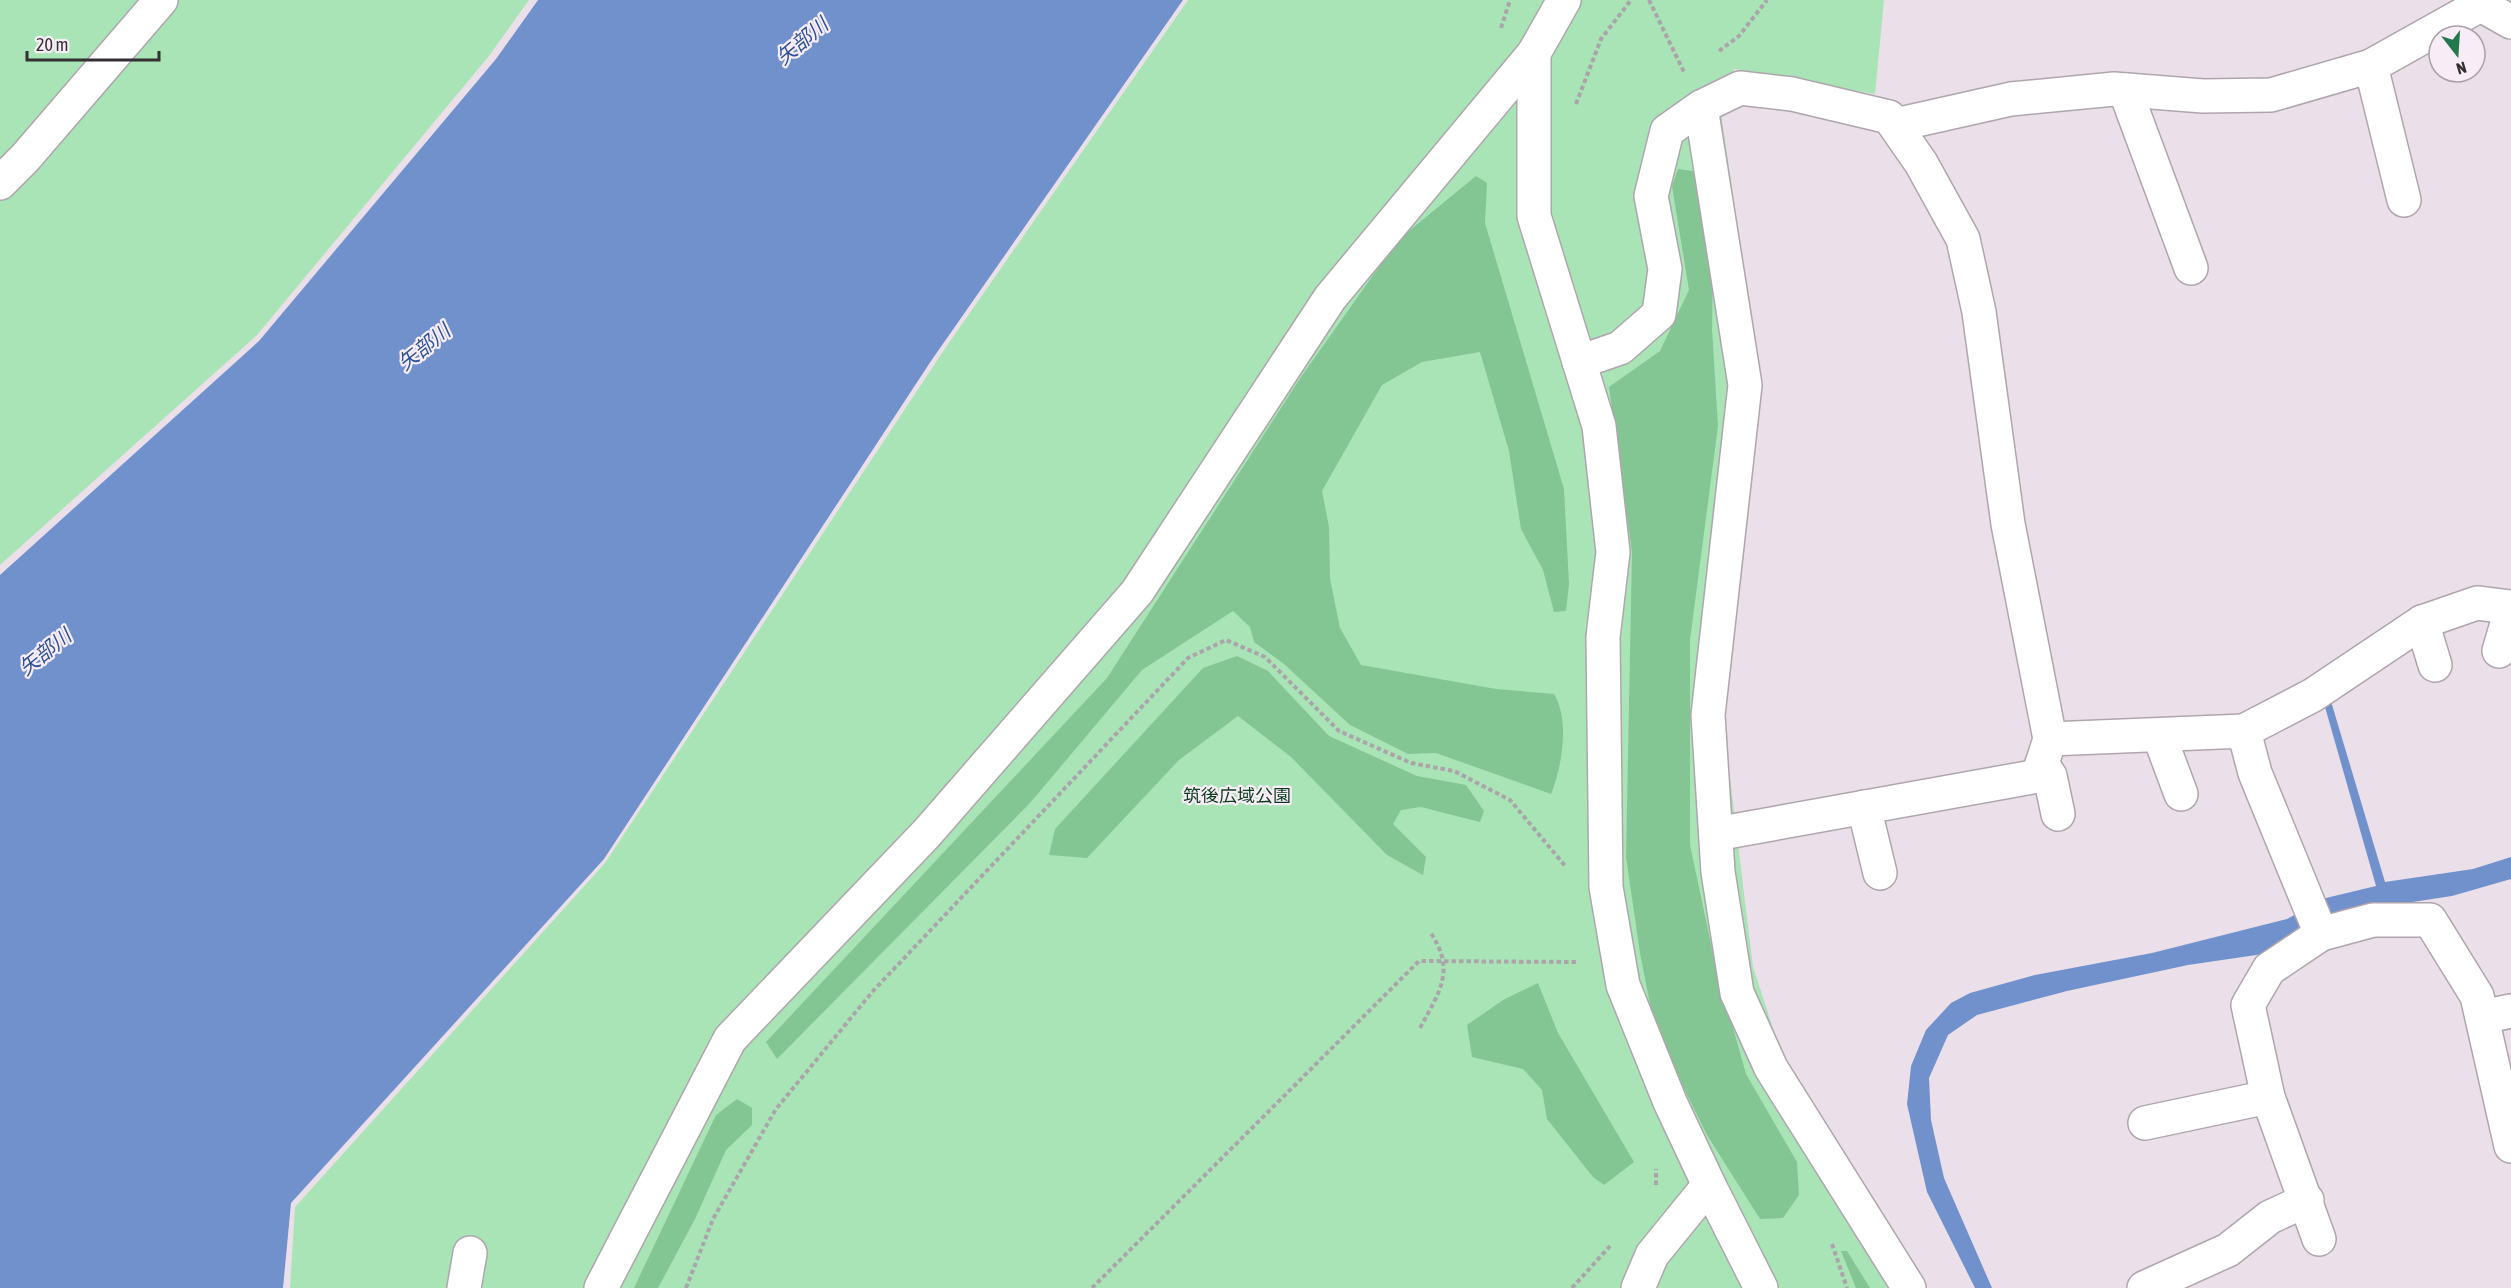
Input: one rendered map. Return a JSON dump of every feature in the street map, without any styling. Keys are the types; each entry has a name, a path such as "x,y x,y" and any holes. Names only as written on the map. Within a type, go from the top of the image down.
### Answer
{"street":[{"path":"0,183 25,158 161,0"},
{"path":"601,1288 730,1039 927,833 1137,592 1330,298 1534,53 1564,0"},
{"path":"1579,362 1620,348 1659,314 1665,269 1651,196 1666,131 1701,107 1740,88 1792,94 1892,121 2011,99 2125,90 2203,96 2271,94 2371,66 2476,2 2511,22"},
{"path":"1534,53 1534,216 1600,438 1614,552 1604,637 1606,887 1623,985 1670,1102 1708,1185 1761,1288"},
{"path":"2371,66 2404,200"},
{"path":"2125,90 2191,268"},
{"path":"1701,107 1745,386 1708,715 1719,872 1737,993 1771,1068 1909,1288"},
{"path":"1892,121 1921,163 1963,239 1979,312 2008,524 2058,814"},
{"path":"2046,751 2159,735 2244,731 2313,695 2422,622 2477,603 2511,609 2499,651"},
{"path":"2422,622 2435,665"},
{"path":"2244,731 2254,772 2321,934"},
{"path":"2159,735 2181,794"},
{"path":"1716,834 2038,776 2046,751"},
{"path":"1864,807 1880,873"},
{"path":"2319,1239 2307,1200 2268,1097 2248,1005 2269,969 2321,934 2373,920 2430,920 2477,996 2497,1014 2511,1146"},
{"path":"2145,1123 2268,1097"},
{"path":"1638,1288 1652,1255 1708,1185"},
{"path":"2144,1288 2228,1250 2270,1217 2307,1200"},
{"path":"464,1288 470,1252"}],"path":[{"path":"1574,109 1601,39 1631,0"},
{"path":"1651,1 1686,77"},
{"path":"686,1288 713,1219 776,1109 866,1000 1188,658 1226,640 1265,657 1339,731 1411,763 1454,771 1510,800 1574,876"},
{"path":"1420,1028 1439,991 1445,962 1442,950 1430,932"},
{"path":"1092,1288 1419,961 1583,962 1581,951"},
{"path":"1653,1192 1656,1184 1656,1166"},
{"path":"1572,1288 1616,1240"}],"green space":[{"path":"0,0 529,0 489,56 257,335 0,565"},
{"name":"筑後広域公園","path":"1188,0 1884,0 1875,94 1734,69 1721,113 1758,366 1722,712 1753,967 1785,1065 1924,1288 290,1288 295,1207 605,863 944,350"},
{"path":"1678,169 1693,171 1703,192 1713,261 1712,329 1718,426 1690,640 1690,845 1715,963 1746,1074 1797,1162 1799,1195 1783,1218 1760,1219 1707,1135 1655,1030 1640,953 1626,857 1632,552 1609,387 1660,351 1689,290 1672,186"},
{"path":"1476,176 1487,183 1485,223 1564,489 1569,584 1566,611 1554,612 1543,570 1521,529 1509,451 1480,352 1422,362 1382,385 1322,491 1329,527 1330,579 1340,628 1361,665 1496,689 1554,694 1562,717 1563,744 1551,794 1436,753 1408,754 1350,725 1284,664 1254,642 1250,627 1233,611 1142,670 1030,803 777,1059 766,1042 1107,678 1301,377 1398,240"},
{"path":"1237,656 1268,671 1329,736 1417,776 1466,785 1484,811 1480,822 1421,807 1401,810 1393,824 1426,857 1423,875 1387,855 1291,757 1238,716 1179,760 1087,858 1049,855 1055,829 1203,668"},
{"path":"1538,983 1558,1033 1634,1162 1604,1185 1593,1177 1547,1119 1542,1090 1523,1069 1472,1057 1467,1025 1503,1000"},
{"path":"737,1099 752,1108 752,1125 726,1150 695,1219 658,1288 634,1288 716,1115"},
{"path":"1841,1251 1847,1251 1870,1288 1856,1288"}],"water":[{"name":"矢部川","path":"538,0 1183,0 931,361 604,859 291,1203 283,1288 0,1288 0,575 259,341 496,59"},
{"path":"2330,698 2385,882 2473,869 2511,857 2511,879 2452,896 2340,913 2263,954 2188,965 2067,991 1977,1015 1948,1035 1929,1078 1931,1120 1944,1178 1992,1288 1975,1288 1927,1192 1907,1104 1911,1066 1926,1030 1951,1003 1970,993 2035,975 2152,953 2287,919 2326,898 2376,886 2323,700"}]}
